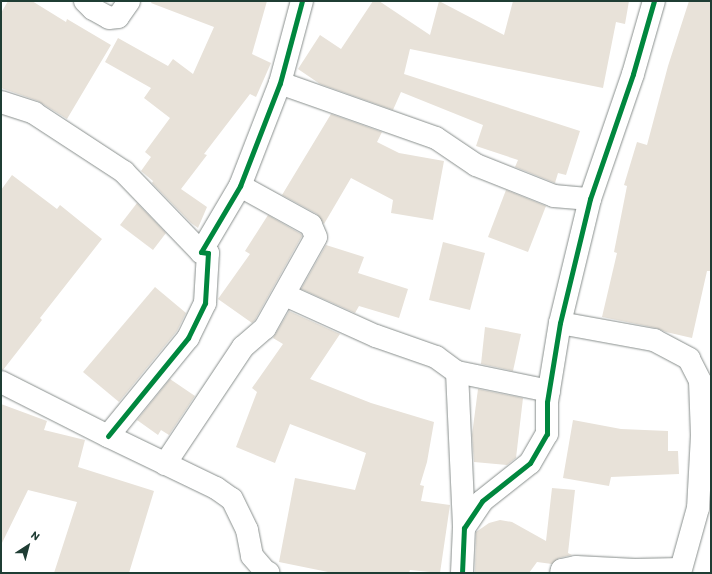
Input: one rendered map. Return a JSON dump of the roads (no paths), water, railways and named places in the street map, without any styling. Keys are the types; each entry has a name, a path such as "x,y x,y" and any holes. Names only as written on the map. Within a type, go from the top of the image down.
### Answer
{"street":[{"path":"85,1 109,18 118,17 129,1"},
{"path":"201,252 240,186 280,83 302,1"},
{"path":"464,528 482,501 530,463 547,434 547,402 560,323 590,199 633,74 654,1"},
{"path":"280,83 436,138 476,165 554,196 590,199"},
{"path":"1,102 34,113 124,172 201,252 208,253 205,303 188,338 108,436"},
{"path":"165,464 243,347 265,328 285,295 316,237 311,225 240,186"},
{"path":"285,295 376,336 436,357 456,372 549,391"},
{"path":"560,323 654,340 689,359 700,382 704,507 680,571 576,567 562,570 561,573"},
{"path":"456,372 464,528 462,573"},
{"path":"1,382 216,488 232,499 247,530 252,556 265,572"}]}
